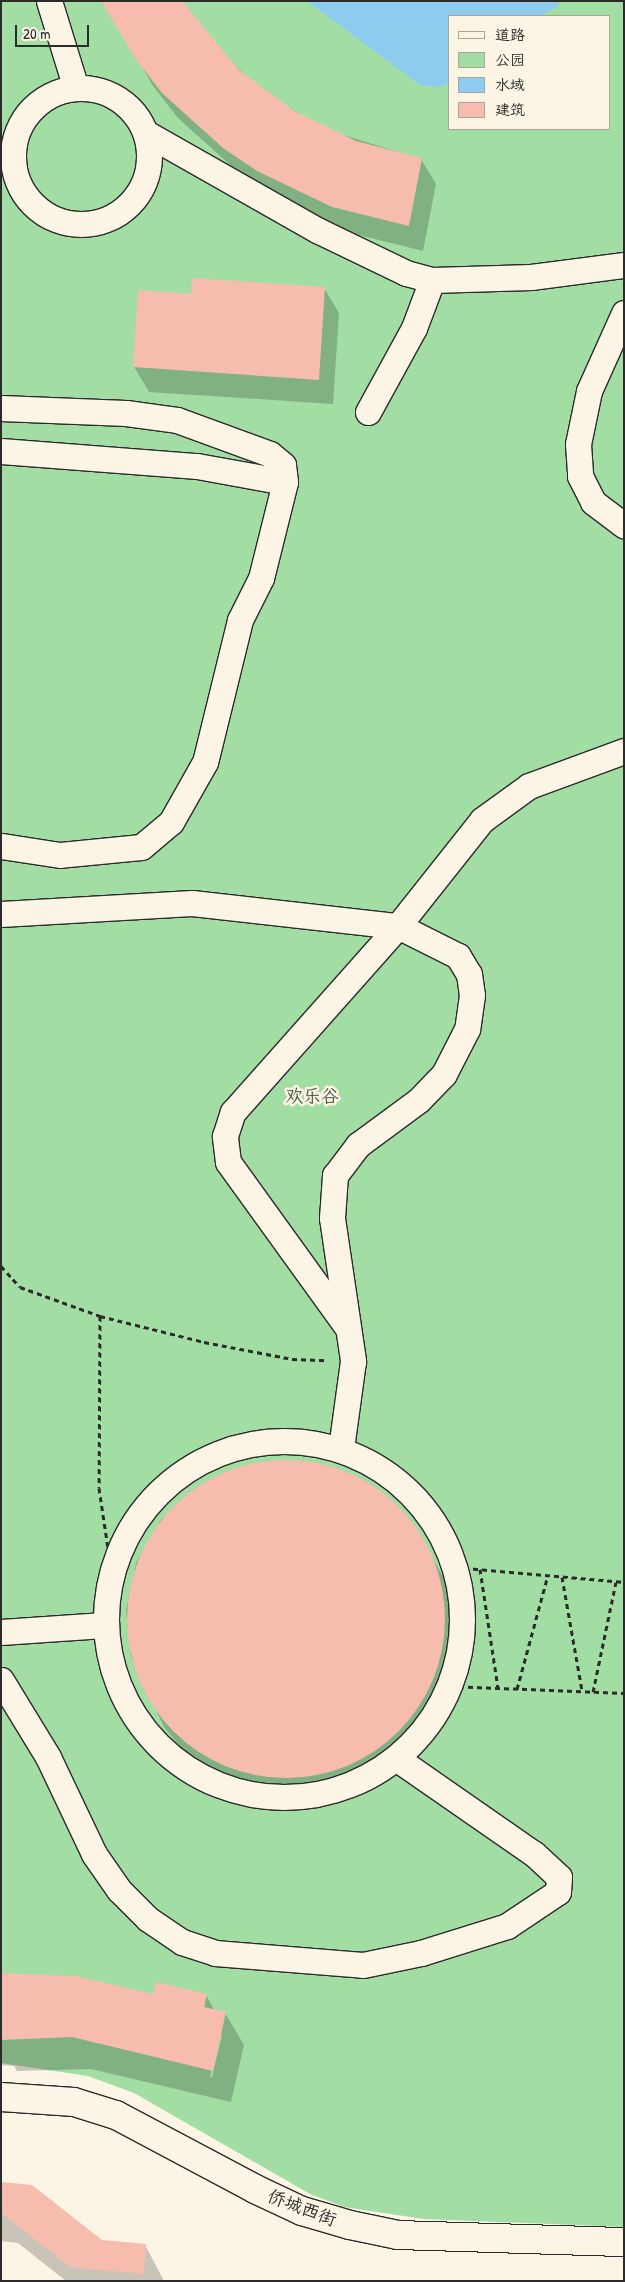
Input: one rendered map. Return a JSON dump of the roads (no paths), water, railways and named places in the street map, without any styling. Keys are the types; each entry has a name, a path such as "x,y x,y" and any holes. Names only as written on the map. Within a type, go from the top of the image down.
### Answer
{"street":[{"path":"49,1 76,88"},
{"path":"146,133 150,154 147,178 122,211 86,224 44,214 21,189 13,162 15,138 34,107 51,95 76,88 104,92 120,100 146,133 317,230 406,273 432,280 531,277 624,265"},
{"path":"368,412 414,328 432,280"},
{"path":"624,312 583,408 578,444 580,476 593,502 624,525"},
{"path":"1,408 126,413 178,420 270,454 283,464 285,482 261,578 240,620 228,685 205,762 171,822 141,847 60,856 1,846"},
{"path":"1,451 197,466 285,482"},
{"path":"350,1331 228,1162 225,1136 233,1112 398,926 461,841 504,802 556,775 624,751"},
{"path":"1,914 192,903 398,926 458,956 469,974 472,995 466,1029 444,1074 419,1100 358,1145 335,1175 332,1218 353,1361 341,1449"},
{"path":"284,1440 341,1449 389,1474 428,1512 455,1566 463,1602 461,1645 450,1686 428,1725 396,1758 354,1783 306,1796 256,1796 209,1781 167,1755 134,1718 112,1673 104,1625 111,1568 136,1517 176,1475 227,1449 284,1440"},
{"path":"1,1632 104,1625"},
{"path":"1,1680 48,1757 94,1854 120,1890 148,1919 182,1942 215,1953 363,1964 421,1953 507,1926 558,1892 559,1877 534,1854 396,1758"},
{"name":"侨城西街","path":"1,2097 74,2102 116,2115 255,2189 302,2211 350,2225 398,2235 624,2242"}],"water":[{"path":"307,1 558,1 558,6 542,15 448,15 448,83 439,87 420,85"}],"park label":[{"name":"欢乐谷","path":"312,1096"}]}
